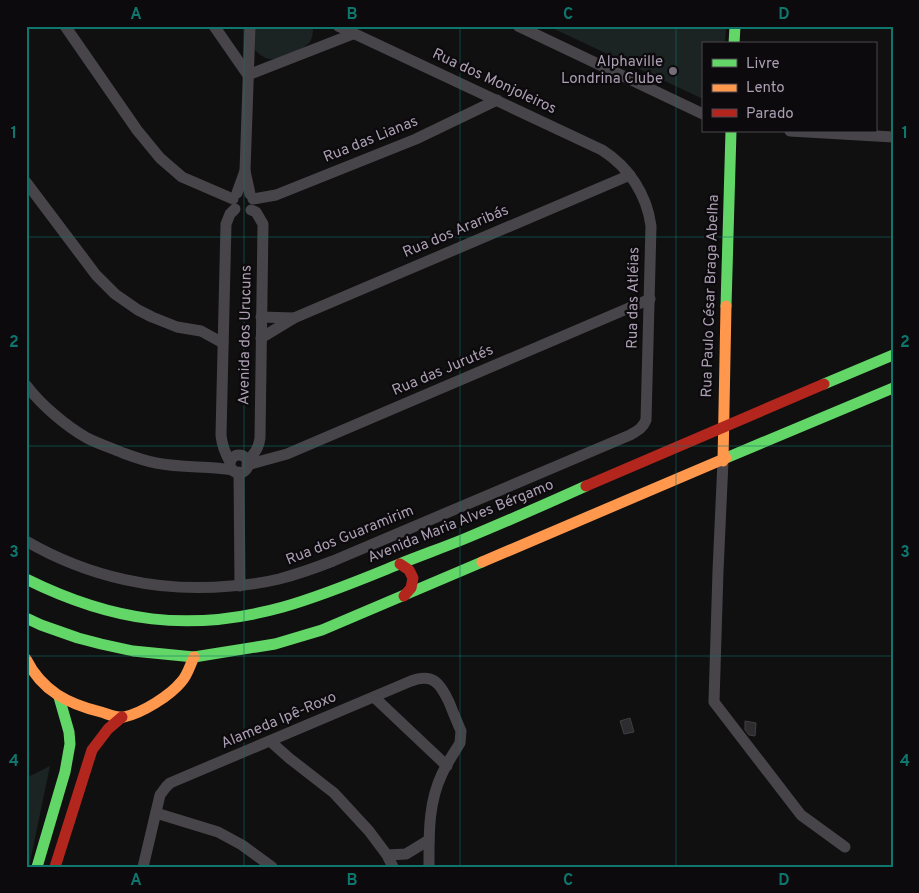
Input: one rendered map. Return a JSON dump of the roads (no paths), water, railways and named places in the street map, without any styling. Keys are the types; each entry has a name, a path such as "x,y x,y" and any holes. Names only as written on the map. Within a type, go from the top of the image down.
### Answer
{"street":[{"path":"65,26 137,130 160,158 182,176 235,201 241,213 248,212 251,201 243,192 235,201"},
{"path":"214,26 248,75 353,34"},
{"name":"Avenida dos Urucuns","path":"240,586 239,466 222,445 221,435 226,224 244,171 250,26"},
{"name":"Rua dos Monjoleiros","path":"338,26 602,150 619,162 630,175"},
{"path":"518,26 702,114"},
{"path":"734,42 735,26"},
{"name":"Rua das Lianas","path":"251,201 276,195 416,139 497,100"},
{"name":"Rua Paulo César Braga Abelha","path":"723,461 731,132"},
{"path":"807,132 893,137"},
{"name":"Avenida dos Urucuns","path":"239,466 255,452 260,441 263,224 251,201 244,171"},
{"name":"Rua das Atléias","path":"630,175 642,195 650,220 650,299 646,420 643,426"},
{"name":"Rua dos Araribás","path":"261,338 294,318 630,175"},
{"path":"26,182 96,275 115,294 152,318 177,327 201,331 223,343"},
{"name":"Rua das Jurutés","path":"26,385 41,402 70,426 88,438 108,447 155,463 191,467 239,466 287,454 650,299"},
{"name":"Rua dos Araribás","path":"261,317 294,318"},
{"path":"201,331 223,326"},
{"name":"Avenida Maria Alves Bérgamo","path":"29,582 88,606 126,615 176,620 214,620 262,612 301,602 460,541 893,355"},
{"path":"26,618 78,638 133,651 194,657 275,644 322,630 893,388"},
{"name":"Rua dos Guaramirim","path":"26,541 65,561 106,575 157,586 195,588 240,586 279,579 326,563 630,436 643,426"},
{"path":"723,461 714,702 801,815 845,846"},
{"path":"400,564 410,571 413,581 411,590 404,596"},
{"path":"55,867 92,750 108,729 122,717 164,698 182,682 194,657"},
{"path":"26,659 42,683 59,697 88,709 122,717"},
{"name":"Alameda Ipê-Roxo","path":"143,867 156,813 166,786 416,679 426,678 436,681 444,691 461,731 460,743 447,766"},
{"path":"37,867 65,772 70,744 69,732 59,697"},
{"path":"374,697 447,766 438,784 432,804 429,867"},
{"path":"270,741 334,793 369,831 393,867"},
{"path":"156,813 224,835 253,852 272,867"},
{"path":"386,855 406,854 429,840"}],"place":[{"name":"Alphaville Londrina Clube","path":"673,71"}]}
